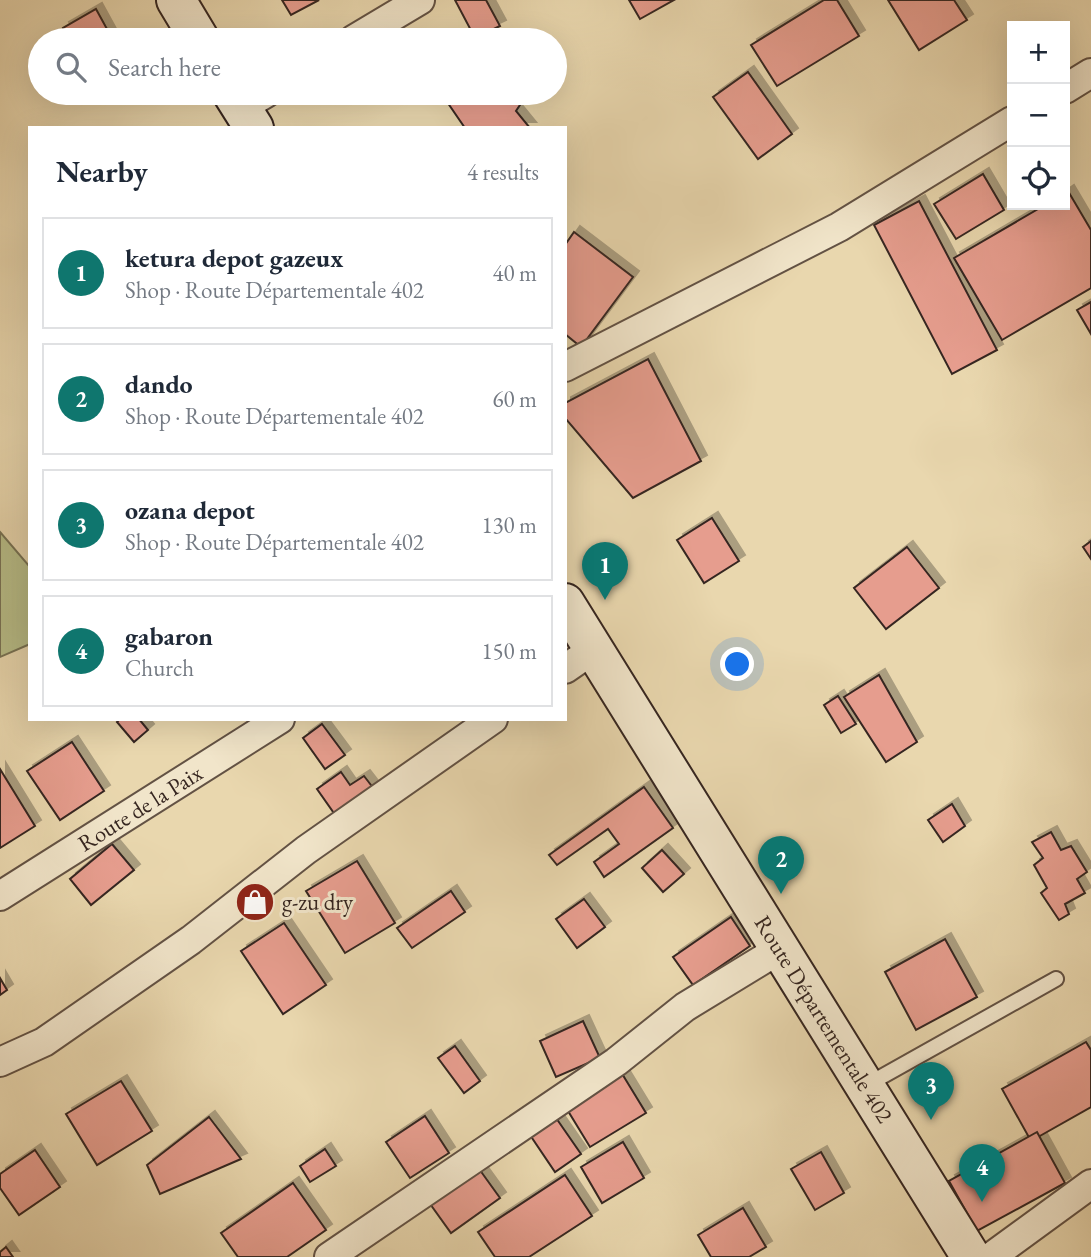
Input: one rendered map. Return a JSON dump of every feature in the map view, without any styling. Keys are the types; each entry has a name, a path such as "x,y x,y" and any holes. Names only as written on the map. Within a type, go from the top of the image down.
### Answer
{"main road":[{"path":"176,0 193,28"},
{"name":"Route Départementale 402","path":"567,610 580,659 780,949 971,1257"}],"street":[{"path":"373,28 420,0"},
{"path":"1070,86 1091,73"},
{"path":"567,366 839,228 1007,124"},
{"name":"Route de la Paix","path":"0,896 277,721"},
{"path":"0,1062 44,1042 191,940 306,850 491,721"},
{"path":"329,1257 616,1062 685,1007 780,949"},
{"path":"991,1257 1091,1184"}],"lane":[{"path":"865,1086 1056,979"}],"green space":[{"path":"0,532 28,565 28,645 0,657"}],"building":[{"path":"282,0 319,0 291,15"},
{"path":"455,0 486,0 500,26 470,28"},
{"path":"629,0 674,0 640,19"},
{"path":"824,0 837,0 859,36 777,86 751,45"},
{"path":"888,0 954,0 967,20 919,50"},
{"path":"96,9 106,28 63,28"},
{"path":"748,72 792,134 758,159 713,97"},
{"path":"449,105 520,105 516,111 528,126 464,126"},
{"path":"983,174 1004,210 956,239 934,204"},
{"path":"1070,194 1091,230 1091,288 1002,340 954,258 1036,210 1070,210"},
{"path":"919,201 997,350 952,374 874,225"},
{"path":"574,232 633,277 581,347 567,336 567,242"},
{"path":"1091,302 1091,334 1077,310"},
{"path":"648,359 701,461 633,498 567,420 567,402"},
{"path":"712,518 739,561 704,583 677,540"},
{"path":"1091,541 1091,559 1083,547"},
{"path":"907,547 939,588 886,629 854,588"},
{"path":"879,675 917,742 886,762 844,697"},
{"path":"838,696 856,724 841,733 824,705"},
{"path":"141,721 148,730 134,742 117,722"},
{"path":"322,724 345,755 325,769 303,738"},
{"path":"72,742 104,791 60,820 27,771"},
{"path":"0,769 35,826 0,848"},
{"path":"341,772 350,785 364,776 374,789 336,816 317,789"},
{"path":"644,787 673,828 604,877 594,862 619,844 608,829 557,865 549,855"},
{"path":"952,804 965,826 943,842 928,820"},
{"path":"1051,832 1061,850 1071,846 1087,872 1077,879 1085,893 1065,904 1069,914 1059,920 1041,893 1047,888 1034,865 1043,858 1032,842"},
{"path":"112,844 134,870 91,905 70,879"},
{"path":"662,850 684,874 663,892 642,868"},
{"path":"357,861 395,923 345,953 306,891"},
{"path":"451,891 465,912 412,948 397,928"},
{"path":"584,899 605,927 577,948 556,919"},
{"path":"731,917 750,946 693,985 673,957"},
{"path":"284,923 326,985 283,1014 241,951"},
{"path":"945,939 977,997 916,1030 885,972"},
{"path":"0,978 7,990 0,995"},
{"path":"583,1021 600,1058 556,1077 540,1041"},
{"path":"1086,1042 1091,1050 1091,1107 1031,1141 1002,1089"},
{"path":"455,1046 480,1081 464,1093 438,1058"},
{"path":"621,1072 646,1113 590,1147 565,1106"},
{"path":"121,1081 152,1131 97,1165 66,1114"},
{"path":"554,1115 581,1154 555,1172 528,1132"},
{"path":"425,1116 449,1153 410,1178 386,1142"},
{"path":"209,1117 241,1159 160,1194 147,1165"},
{"path":"1037,1132 1065,1183 977,1231 949,1181"},
{"path":"623,1142 644,1178 602,1203 581,1167"},
{"path":"325,1149 336,1166 310,1182 300,1166"},
{"path":"35,1150 60,1187 19,1215 0,1188 0,1174"},
{"path":"821,1152 844,1193 815,1210 791,1169"},
{"path":"477,1166 500,1198 451,1233 428,1201"},
{"path":"565,1175 592,1216 529,1257 495,1257 478,1232"},
{"path":"293,1183 326,1230 287,1257 238,1257 221,1233"},
{"path":"743,1208 766,1247 749,1257 711,1257 698,1235"},
{"path":"6,1247 13,1257 0,1257 0,1252"}],"place":[{"name":"ketura depot gazeux","path":"605,600"},
{"name":"dando","path":"781,894"},
{"name":"g-zu dry","path":"255,902"},
{"name":"ozana depot","path":"931,1120"},
{"name":"gabaron","path":"982,1202"}]}
